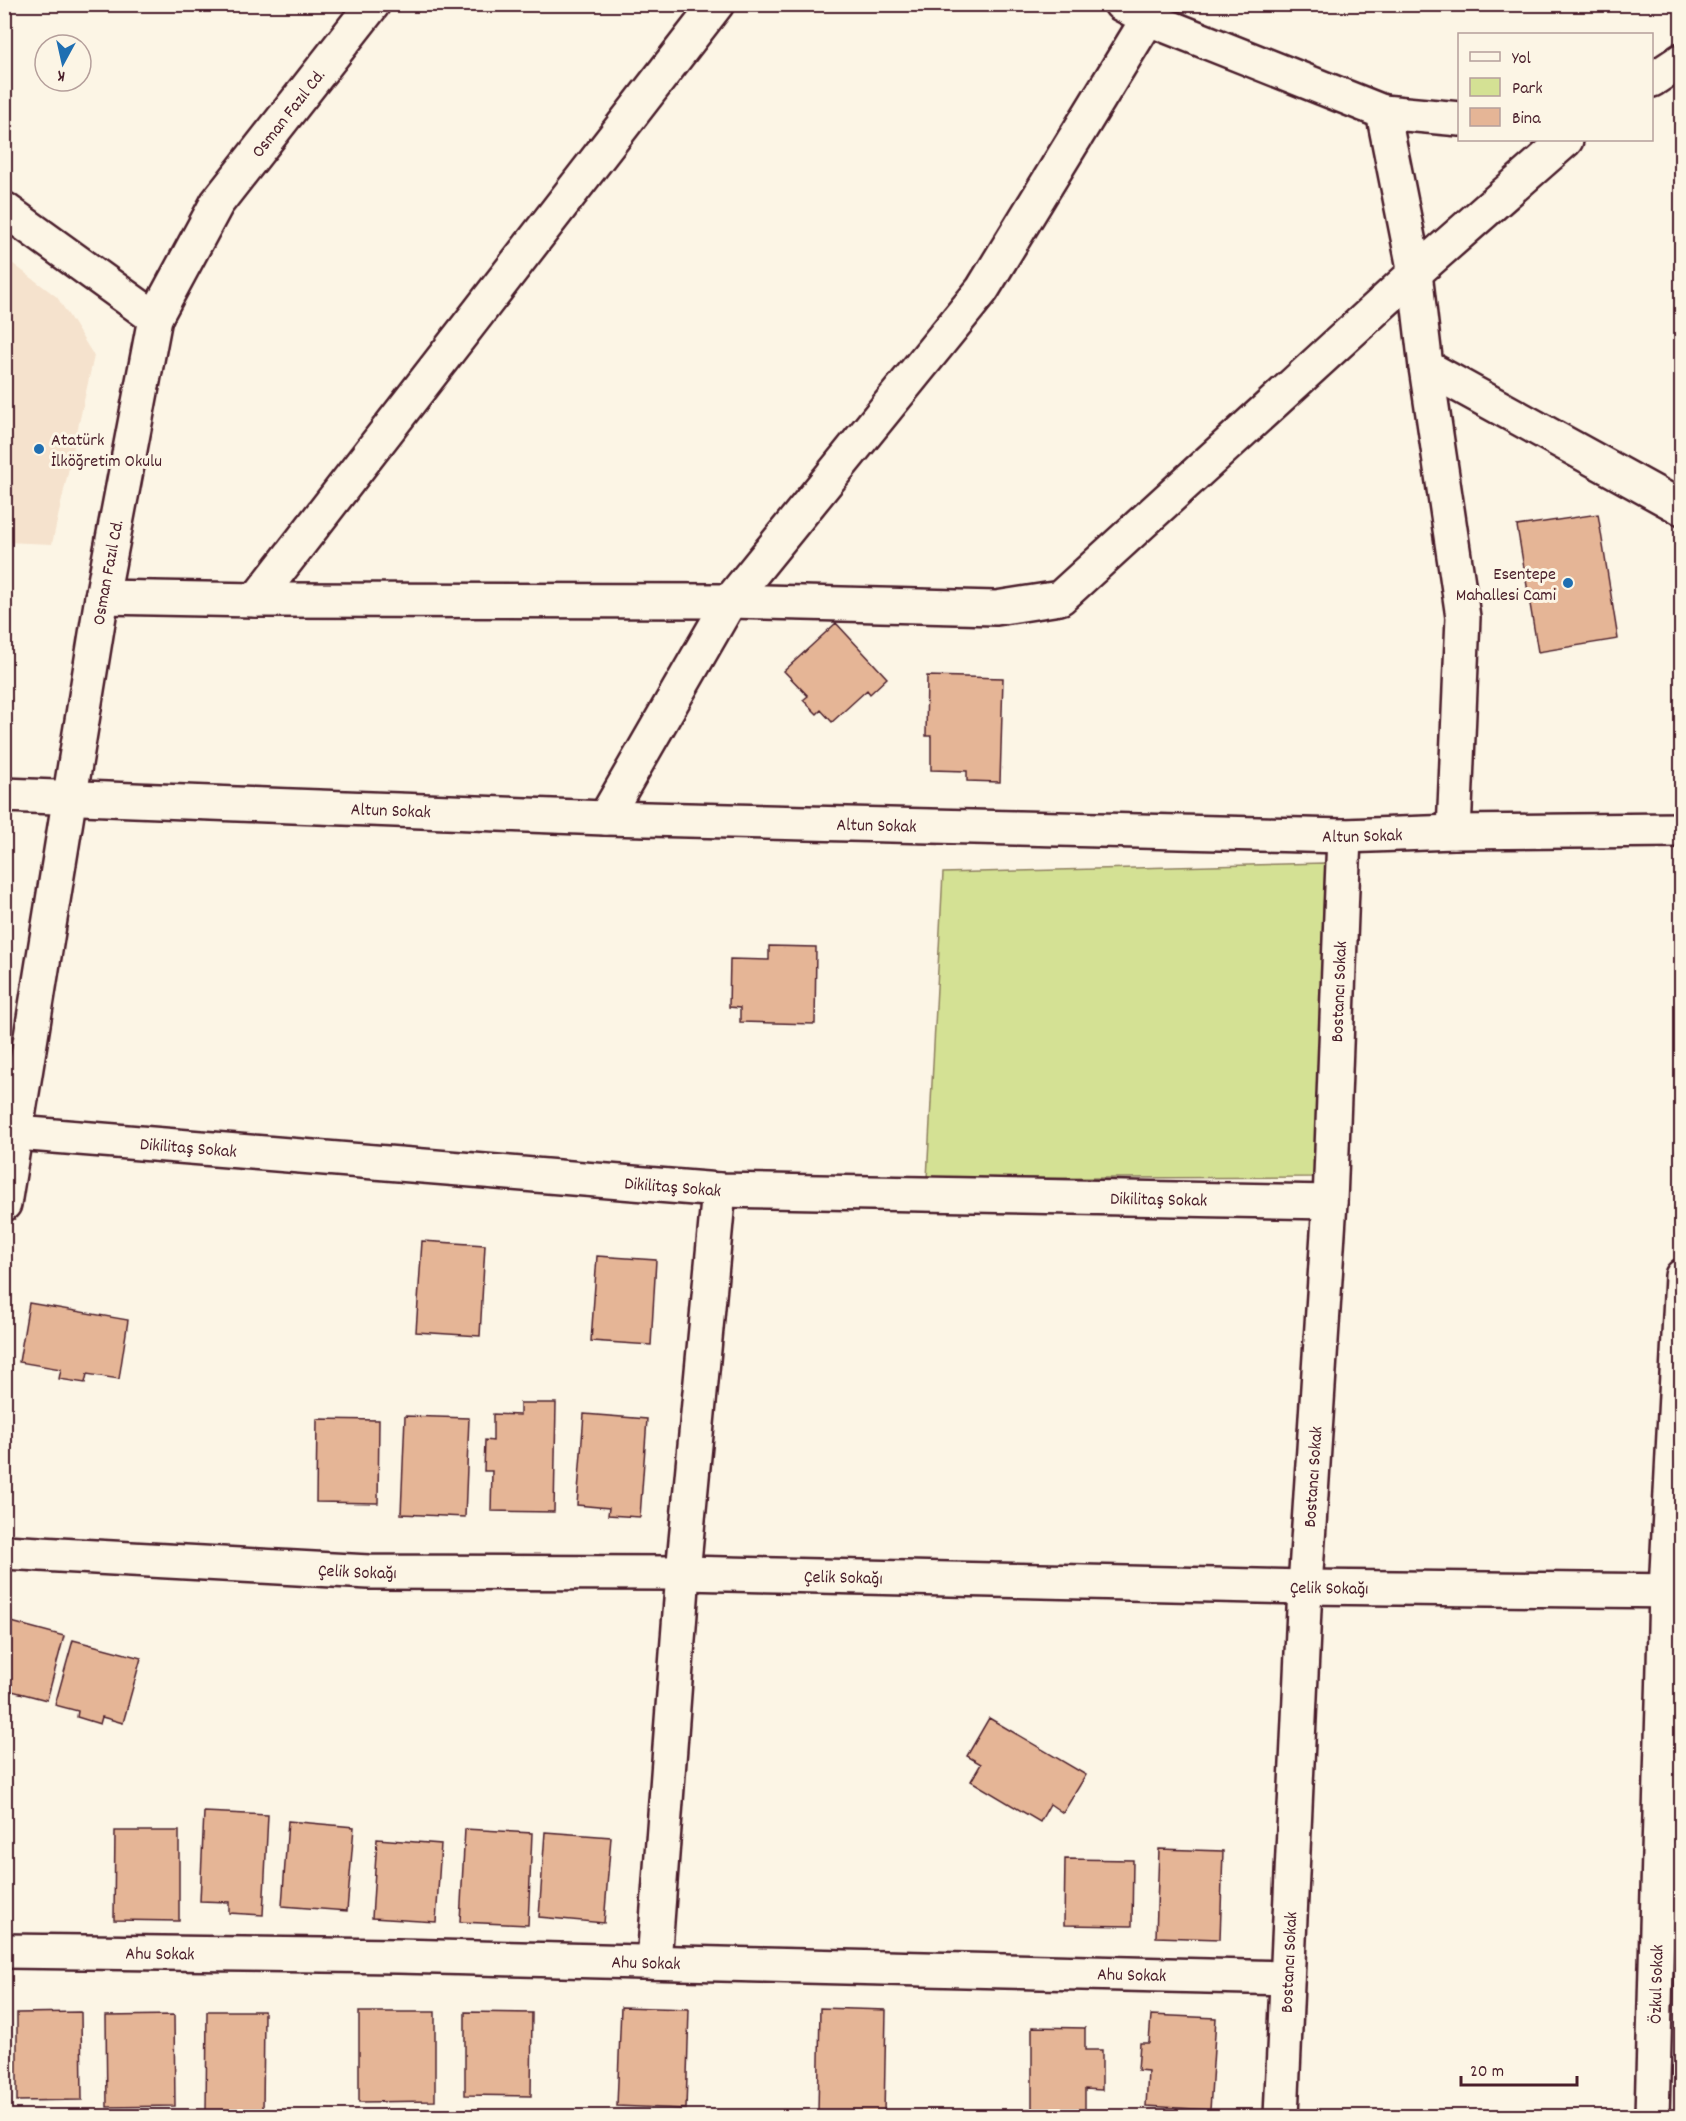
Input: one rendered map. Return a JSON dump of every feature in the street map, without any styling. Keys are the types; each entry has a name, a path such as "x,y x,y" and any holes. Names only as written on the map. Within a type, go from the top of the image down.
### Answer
{"street":[{"name":"Osman Fazıl Cd.","path":"4,1204 102,597 155,318 217,203 373,4"},
{"path":"256,600 717,4"},
{"path":"1121,4 1153,12 1383,112 1458,119"},
{"path":"605,819 730,601 982,290 1153,12"},
{"path":"1653,79 1682,60"},
{"path":"1383,112 1415,273 1426,367 1463,617 1454,832"},
{"path":"102,597 256,600 730,601 996,608 1060,598 1415,273 1565,141"},
{"path":"4,209 155,318"},
{"path":"1426,367 1682,508"},
{"name":"Altun Sokak","path":"4,795 605,819 1344,836 1454,832 1682,830"},
{"name":"Bostancı Sokak","path":"1281,2116 1305,1587 1330,1202 1344,836"},
{"name":"Dikilitaş Sokak","path":"17,1133 718,1190 1330,1202"},
{"path":"654,1962 683,1573 718,1190"},
{"name":"Özkul Sokak","path":"1652,2116 1670,1968 1674,1591 1682,1276"},
{"name":"Çelik Sokağı","path":"4,1552 369,1572 683,1573 1305,1587 1674,1591"},
{"name":"Ahu Sokak","path":"4,1951 654,1962 1287,1978"}],"shaded area":[{"name":"Atatürk İlköğretim Okulu","path":"4,257 57,297 94,356 52,544 5,542"}],"green space":[{"path":"1325,863 1314,1177 927,1179 943,873"}],"building":[{"name":"Esentepe Mahallesi Cami","path":"1598,514 1618,639 1538,652 1517,526"},
{"path":"836,623 887,678 870,694 867,690 832,722 821,710 817,714 803,700 808,696 784,671"},
{"path":"927,676 1003,678 1000,782 967,781 967,771 931,770 931,736 926,736"},
{"path":"769,946 816,947 815,1024 740,1022 740,1008 729,1007 730,959 769,960"},
{"path":"422,1241 485,1245 480,1336 416,1332"},
{"path":"597,1256 656,1260 651,1345 591,1341"},
{"path":"29,1303 128,1320 119,1379 87,1374 85,1383 59,1379 61,1369 19,1362"},
{"path":"520,1403 556,1403 554,1512 491,1511 492,1471 484,1471 485,1440 493,1441 493,1414 520,1415"},
{"path":"584,1414 647,1419 640,1517 608,1515 609,1508 577,1505"},
{"path":"405,1416 469,1418 465,1517 401,1514"},
{"path":"317,1419 379,1420 378,1503 316,1502"},
{"path":"4,1620 64,1636 47,1700 4,1689"},
{"path":"73,1640 141,1658 123,1723 102,1717 100,1724 77,1717 78,1711 55,1705"},
{"path":"989,1718 1086,1775 1063,1813 1050,1804 1040,1822 971,1781 981,1764 967,1756"},
{"path":"204,1812 268,1815 263,1915 229,1913 229,1902 200,1901"},
{"path":"288,1821 354,1827 347,1911 282,1906"},
{"path":"465,1829 532,1833 528,1925 460,1922"},
{"path":"115,1831 179,1831 179,1921 114,1920"},
{"path":"545,1832 611,1837 604,1923 539,1917"},
{"path":"377,1839 441,1844 436,1922 372,1918"},
{"path":"1159,1849 1223,1851 1220,1939 1156,1937"},
{"path":"1065,1859 1133,1860 1132,1926 1064,1925"},
{"path":"621,2007 689,2009 686,2109 617,2106"},
{"path":"820,2008 886,2010 884,2115 818,2113"},
{"path":"207,2011 264,2011 263,2114 206,2114"},
{"path":"81,2012 82,2100 17,2101 17,2013"},
{"path":"359,2012 435,2012 435,2101 359,2102"},
{"path":"465,2012 532,2013 531,2096 465,2095"},
{"path":"174,2015 175,2106 107,2107 106,2016"},
{"path":"1151,2015 1216,2018 1210,2110 1146,2106 1148,2071 1138,2070 1140,2043 1149,2043"},
{"path":"1032,2027 1085,2028 1085,2050 1102,2050 1102,2090 1085,2089 1085,2116 1032,2116"}],"place":[{"name":"Atatürk İlköğretim Okulu","path":"39,449"},
{"name":"Esentepe Mahallesi Cami","path":"1568,583"}]}
